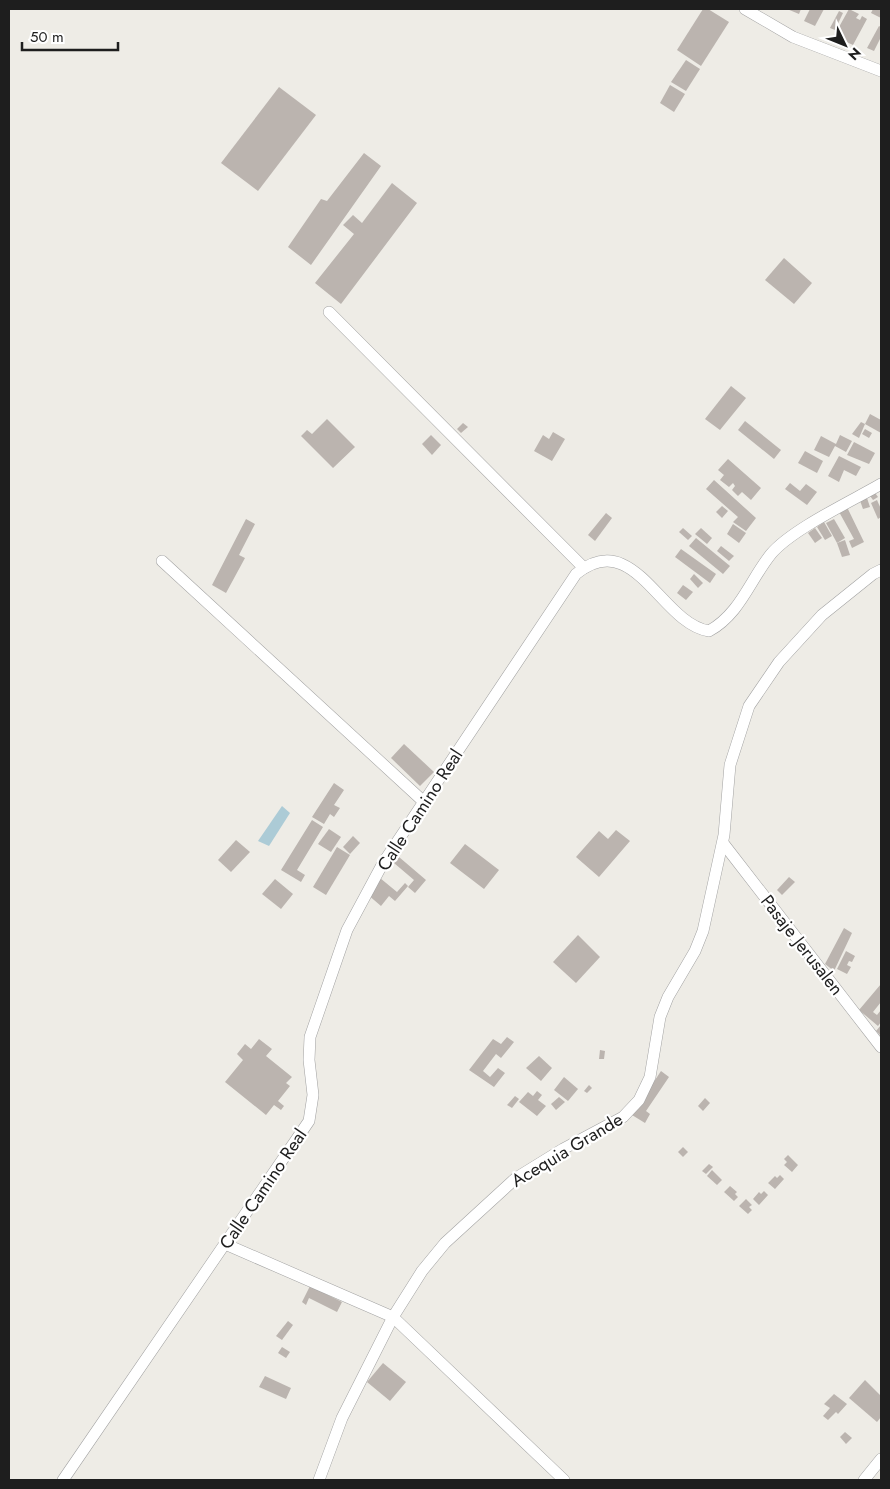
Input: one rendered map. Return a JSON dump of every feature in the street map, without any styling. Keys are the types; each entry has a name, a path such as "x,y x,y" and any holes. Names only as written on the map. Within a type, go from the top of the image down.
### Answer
{"street":[{"path":"747,9 793,36 881,71"},
{"path":"329,312 584,568 594,563 608,561 625,566 639,574 678,615 698,629 710,631 730,616 772,553 793,536 881,484"},
{"path":"162,561 424,802"},
{"name":"Calle Camino Real","path":"63,1480 309,1120 313,1095 309,1060 310,1037 347,930 383,864 576,574 584,568"},
{"name":"Acequia Grande","path":"319,1480 342,1418 394,1317 422,1271 445,1243 516,1178 563,1149 624,1117 640,1100 650,1078 660,1017 668,996 695,951 703,931 723,843 730,765 749,706 779,662 822,615 873,574 881,570"},
{"name":"Pasaje Jerusalen","path":"723,843 881,1047"},
{"path":"225,1244 394,1317 564,1480"},
{"path":"864,1480 881,1459"}],"water":[{"path":"282,806 290,813 269,846 258,841"}],"building":[{"path":"703,9 708,9 729,22 701,66 677,50"},
{"path":"787,9 801,9 799,14"},
{"path":"810,9 824,9 815,26 804,21"},
{"path":"849,9 859,14 856,18 860,20 862,16 867,19 853,45 834,36"},
{"path":"873,9 881,9 881,18 871,13"},
{"path":"839,11 843,13 835,30 830,28"},
{"path":"879,26 881,27 881,37 874,51 867,48"},
{"path":"686,60 700,69 686,91 671,82"},
{"path":"670,85 685,94 674,112 660,103"},
{"path":"279,87 316,115 258,191 221,163"},
{"path":"364,153 381,166 311,265 288,247 321,199 327,201"},
{"path":"392,183 417,203 341,304 315,283 354,234 343,225 353,215 362,223"},
{"path":"784,258 812,283 794,304 765,280"},
{"path":"731,386 746,398 720,430 705,419"},
{"path":"870,414 881,420 881,433 865,424"},
{"path":"327,419 355,447 333,468 301,436 307,430 312,434"},
{"path":"745,421 781,450 774,459 738,430"},
{"path":"861,422 865,424 859,438 852,434"},
{"path":"463,423 468,427 461,433 457,429"},
{"path":"865,429 872,433 869,438 862,434"},
{"path":"553,432 565,439 552,461 534,451 543,435 549,439"},
{"path":"431,435 441,445 432,455 422,444"},
{"path":"840,435 852,441 846,452 835,446 829,457 814,450 821,436 836,444"},
{"path":"854,442 875,453 869,464 847,455"},
{"path":"805,451 823,461 817,473 798,463"},
{"path":"839,456 861,467 856,476 844,470 839,482 828,476"},
{"path":"728,459 761,488 751,500 742,492 738,496 732,490 735,486 733,483 729,487 720,480 724,475 718,470"},
{"path":"714,480 756,518 746,531 733,522 738,517 706,489"},
{"path":"790,483 800,491 806,484 817,492 807,505 785,489"},
{"path":"873,490 878,497 873,500 868,493"},
{"path":"866,495 870,507 863,509 859,498"},
{"path":"877,500 881,509 881,517 878,519 871,503"},
{"path":"846,505 864,542 852,548 849,541 854,539 838,510"},
{"path":"722,506 728,511 722,518 716,512"},
{"path":"606,513 612,518 595,541 588,535"},
{"path":"246,519 255,524 239,555 245,558 226,593 212,585"},
{"path":"834,519 845,538 837,543 826,523"},
{"path":"824,522 832,536 825,540 817,527"},
{"path":"733,524 746,533 739,543 727,534"},
{"path":"683,528 692,536 688,540 679,532"},
{"path":"701,528 712,538 707,544 695,534"},
{"path":"815,528 822,538 815,543 808,533"},
{"path":"696,538 730,566 723,574 689,546"},
{"path":"845,540 850,555 842,557 837,543"},
{"path":"721,546 734,556 729,561 717,551"},
{"path":"681,549 716,574 710,583 675,557"},
{"path":"694,574 703,583 698,588 690,579"},
{"path":"683,585 693,592 686,600 677,593"},
{"path":"404,744 434,772 420,786 391,758"},
{"path":"334,783 344,790 334,805 340,808 334,817 330,814 324,824 312,817"},
{"path":"312,820 323,827 297,870 305,875 301,882 281,870"},
{"path":"329,829 341,837 331,852 318,844"},
{"path":"616,830 630,841 599,877 576,857 599,831 608,839"},
{"path":"353,836 360,843 350,854 343,847"},
{"path":"236,840 250,852 231,872 218,860"},
{"path":"465,844 499,870 484,889 450,863"},
{"path":"337,847 350,855 326,895 313,887"},
{"path":"399,857 426,880 415,893 408,887 414,880 394,863"},
{"path":"789,877 795,882 782,895 777,890"},
{"path":"380,878 397,892 405,883 408,886 395,901 389,896 381,906 367,894"},
{"path":"275,879 293,894 281,909 262,894"},
{"path":"844,928 852,933 834,971 825,964"},
{"path":"578,935 600,957 576,983 553,962"},
{"path":"846,951 855,956 852,962 849,961 847,965 851,967 847,974 837,969"},
{"path":"881,984 881,1002 873,1012 877,1015 881,1010 881,1022 878,1026 859,1010"},
{"path":"881,1025 881,1036 876,1031"},
{"path":"507,1037 514,1042 501,1058 496,1054 483,1071 490,1077 498,1068 505,1073 494,1087 469,1070 493,1039 501,1044"},
{"path":"259,1039 272,1049 266,1056 292,1077 286,1083 290,1086 278,1101 284,1106 281,1110 274,1105 266,1115 225,1082 243,1060 237,1054 245,1044 251,1049"},
{"path":"600,1050 605,1051 604,1059 599,1059"},
{"path":"539,1056 552,1068 541,1081 526,1068"},
{"path":"661,1071 669,1077 646,1111 650,1114 645,1123 632,1115"},
{"path":"564,1077 578,1089 568,1101 554,1090"},
{"path":"589,1085 592,1088 587,1093 584,1091"},
{"path":"537,1091 542,1095 538,1100 546,1106 537,1116 519,1102 528,1092 533,1096"},
{"path":"515,1096 519,1099 512,1108 507,1105"},
{"path":"559,1097 565,1102 556,1110 551,1104"},
{"path":"705,1098 710,1103 703,1111 698,1106"},
{"path":"683,1147 688,1152 683,1157 678,1152"},
{"path":"788,1155 798,1165 792,1172 784,1165 787,1162 784,1159"},
{"path":"709,1164 713,1167 706,1174 702,1171"},
{"path":"712,1170 722,1180 717,1185 707,1176"},
{"path":"780,1175 784,1179 775,1189 768,1183 775,1176 777,1178"},
{"path":"730,1186 737,1192 735,1194 738,1197 734,1201 724,1192"},
{"path":"764,1191 768,1195 759,1205 753,1199 759,1192 761,1194"},
{"path":"746,1199 752,1205 749,1207 752,1210 748,1214 739,1206"},
{"path":"310,1286 342,1302 337,1312 309,1298 306,1305 302,1302"},
{"path":"288,1321 293,1325 282,1340 276,1336"},
{"path":"282,1347 290,1352 286,1358 278,1353"},
{"path":"383,1363 406,1382 390,1401 367,1382"},
{"path":"265,1376 291,1388 286,1399 259,1387"},
{"path":"865,1380 881,1396 881,1417 877,1422 849,1398"},
{"path":"834,1394 847,1404 838,1414 836,1412 828,1420 823,1416 830,1408 824,1404"},
{"path":"845,1432 852,1438 846,1444 840,1437"}]}
